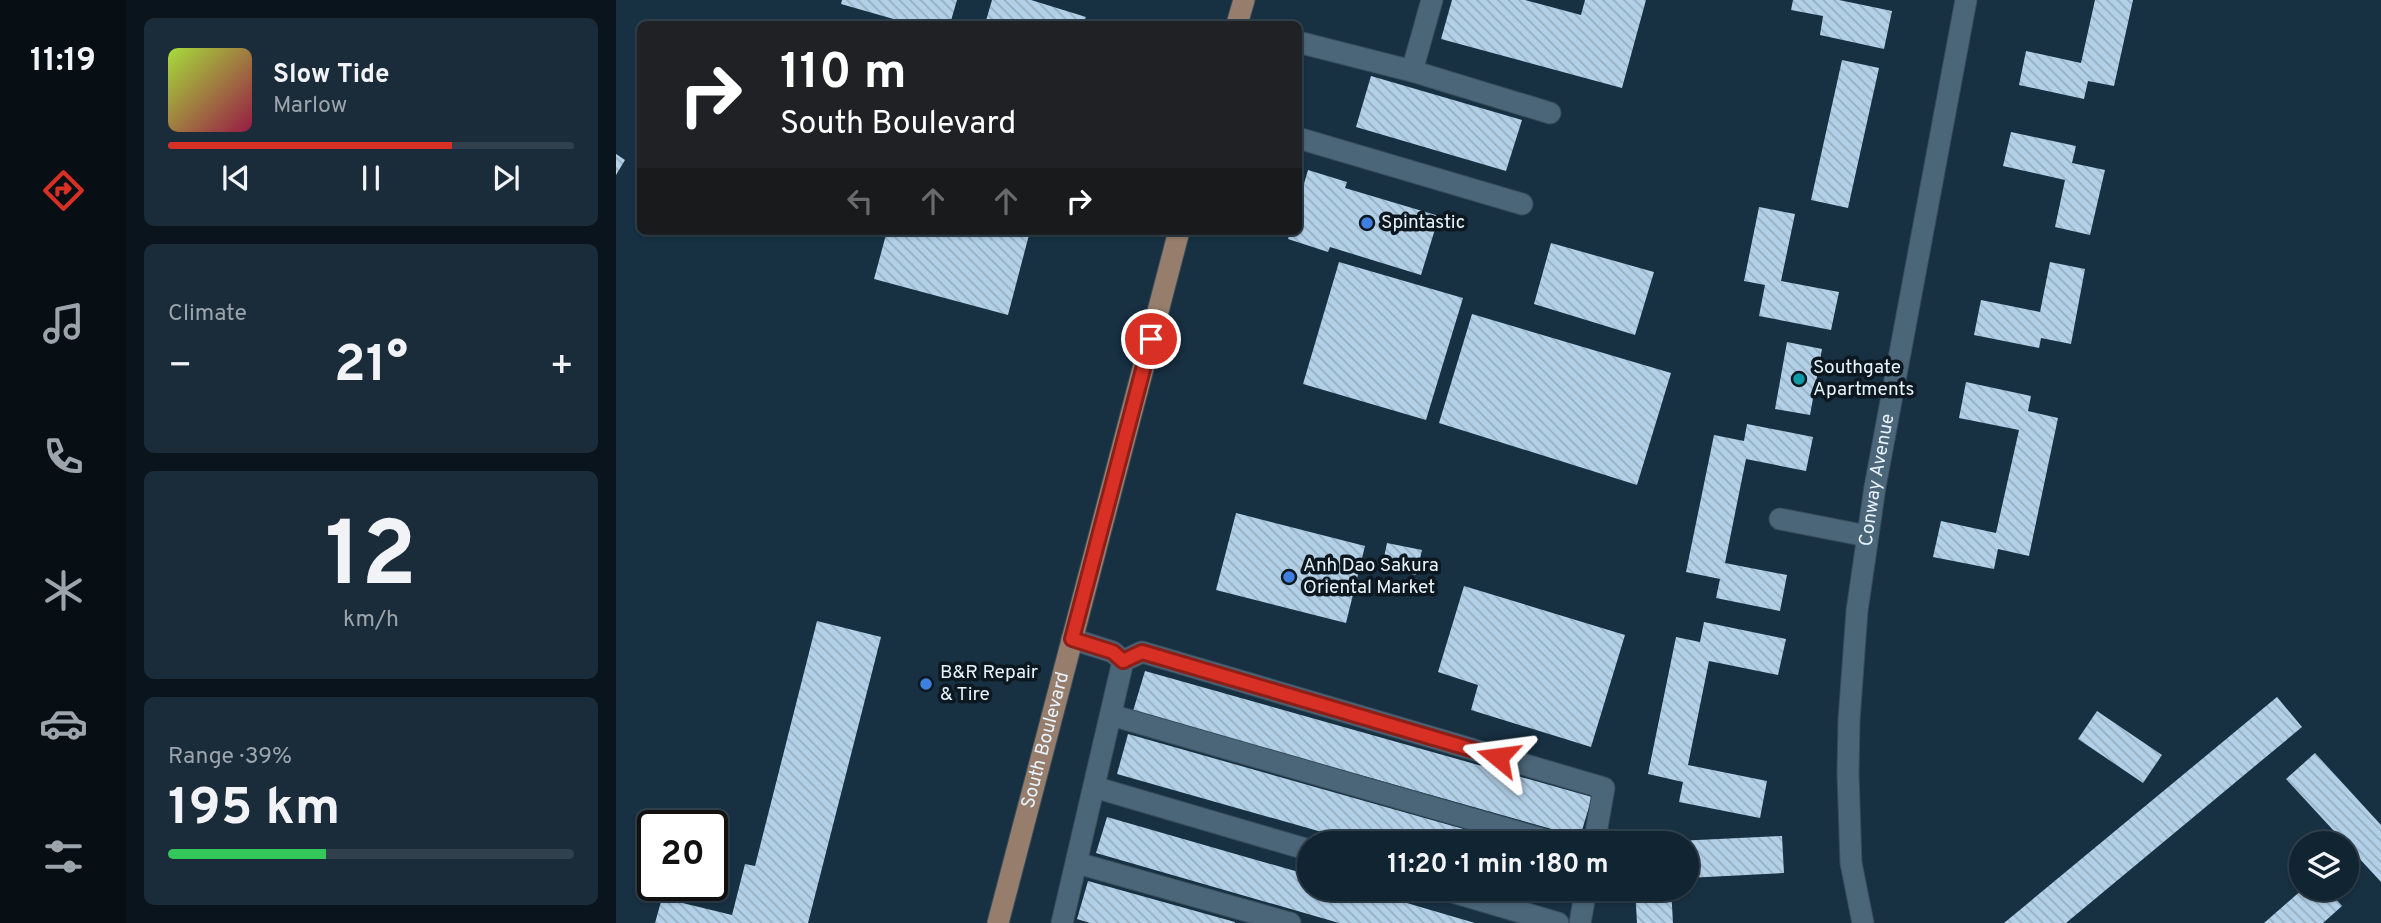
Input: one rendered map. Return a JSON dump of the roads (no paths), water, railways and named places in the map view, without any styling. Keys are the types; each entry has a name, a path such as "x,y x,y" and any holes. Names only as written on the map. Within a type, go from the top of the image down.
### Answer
{"main road":[{"path":"1238,21 1244,0"},
{"name":"South Boulevard","path":"998,923 1178,235"}],"street":[{"path":"1412,71 1432,0"},
{"name":"Conway Avenue","path":"1863,923 1851,863 1848,774 1857,611 1875,486 1965,0"},
{"path":"1302,43 1412,71 1550,113"},
{"path":"1302,139 1522,204"},
{"path":"1780,519 1867,536"},
{"path":"1072,639 1113,652 1123,661"},
{"path":"1123,661 1142,652 1604,788 1596,831"},
{"path":"1062,923 1123,661"},
{"path":"1111,715 1514,831"},
{"path":"1094,788 1297,847"},
{"path":"1077,863 1290,923"},
{"path":"1483,901 1558,923"},
{"path":"1580,923 1584,901"}],"place":[{"name":"Spintastic","path":"1367,223"},
{"name":"Southgate Apartments","path":"1799,379"},
{"name":"Anh Dao Sakura Oriental Market","path":"1289,577"},
{"name":"B&R Repair & Tire","path":"926,684"}]}
